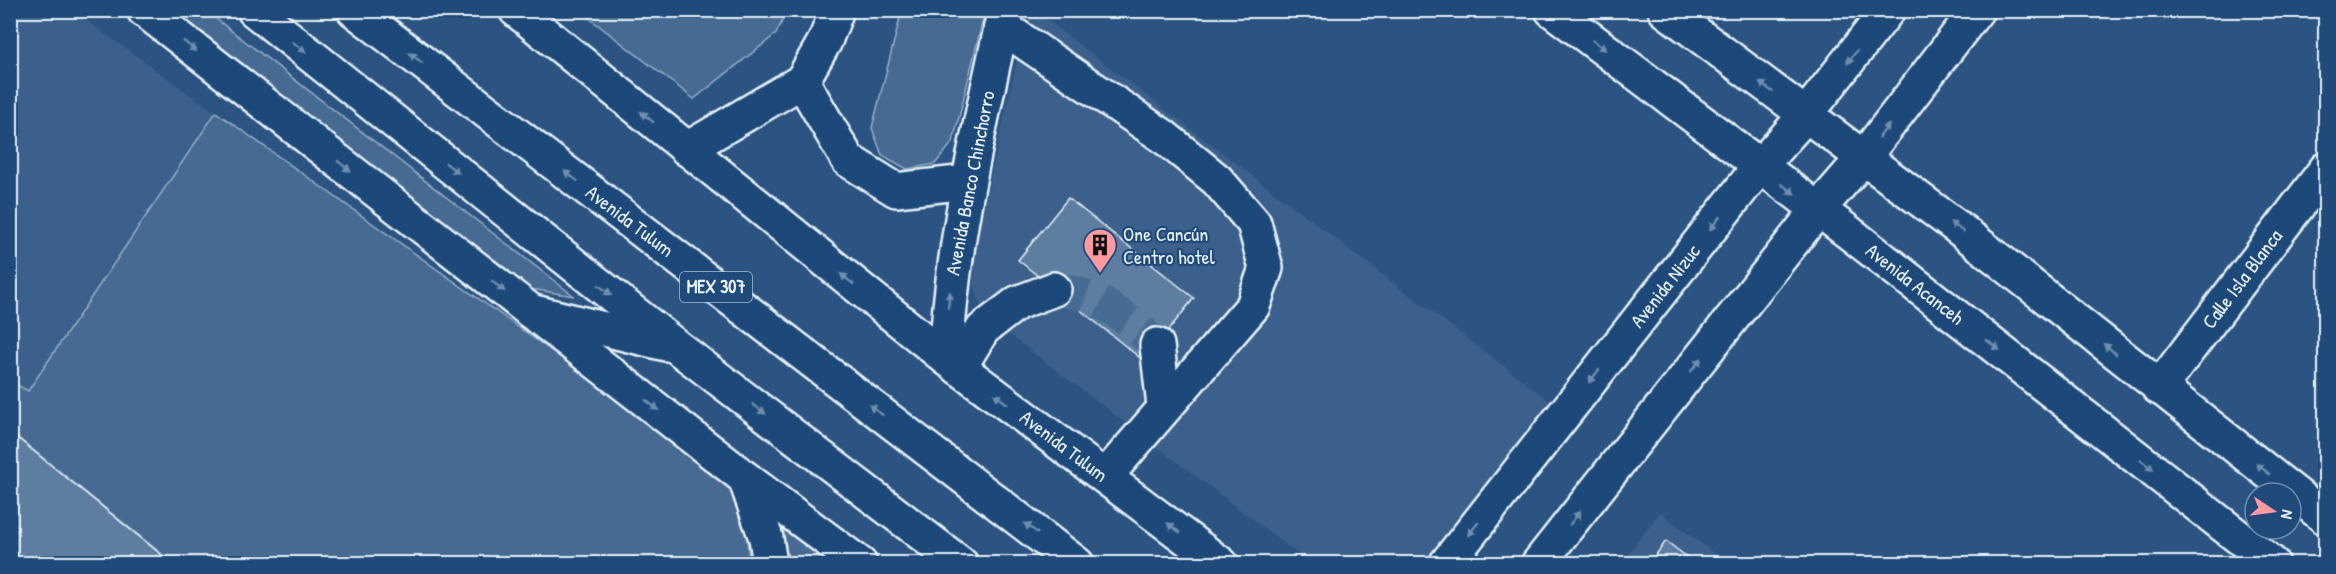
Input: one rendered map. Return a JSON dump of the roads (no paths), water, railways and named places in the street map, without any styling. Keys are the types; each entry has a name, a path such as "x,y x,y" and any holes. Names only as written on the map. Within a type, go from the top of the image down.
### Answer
{"street":[{"path":"144,10 746,478 861,564"},
{"path":"254,10 677,347 961,564"},
{"name":"Avenida Tulum","path":"354,10 1077,564"},
{"name":"Avenida Tulum","path":"516,10 952,363 1221,564"},
{"path":"687,149 802,81 825,41 837,10"},
{"name":"Avenida Acanceh","path":"1552,10 1817,211 1847,231 2273,564"},
{"path":"1665,10 1961,230 2325,518"},
{"name":"Avenida Nizuc","path":"1446,564 1759,167 1805,116 1888,10"},
{"path":"1538,564 1817,211 1863,158 1977,10"},
{"path":"1003,18 1163,136 1217,180 1254,223 1266,268 1252,306 1105,477"},
{"name":"Avenida Banco Chinchorro","path":"952,363 949,303 967,182 1003,18"},
{"path":"802,81 848,160 896,190 967,182"},
{"name":"Calle Isla Blanca","path":"2159,388 2325,169"},
{"path":"952,363 983,329 1017,303 1054,289"},
{"path":"530,311 677,347"},
{"path":"1157,345 1164,406"},
{"path":"746,478 766,538 770,564"}],"tunnel":[{"path":"1054,289 1098,301 1122,316 1157,345"}],"place":[{"name":"One Cancún Centro hotel","path":"1100,274"}]}
